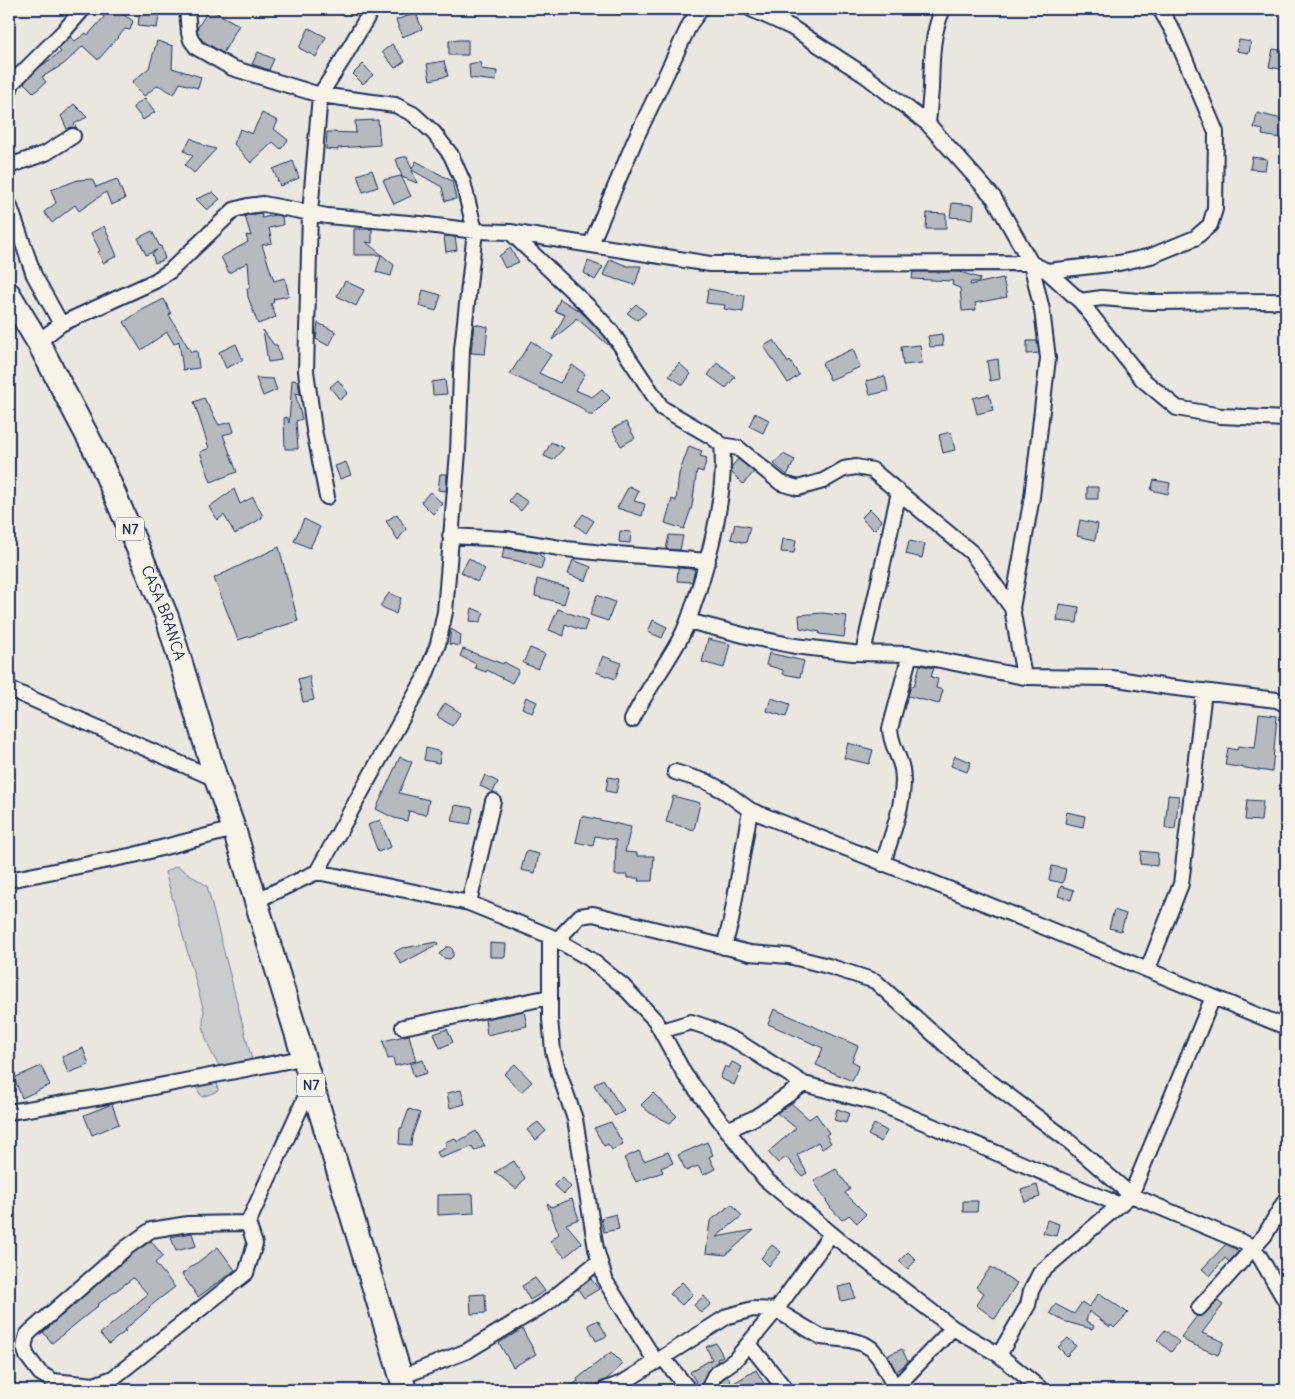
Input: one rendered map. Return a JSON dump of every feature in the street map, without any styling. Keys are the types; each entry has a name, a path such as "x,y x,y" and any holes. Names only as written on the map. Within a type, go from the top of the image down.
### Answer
{"highway":[{"name":"CASA BRANCA","path":"9,294 38,342 99,458 166,617 216,779"},
{"name":"N7","path":"216,779 234,829 302,1058 403,1384"}],"street":[{"path":"9,92 12,83 64,31 83,9"},
{"path":"187,9 189,33 191,40 197,48 232,68 320,95 395,105 413,114 434,133 451,155 463,182 474,231 462,349 458,452 445,612 438,644 424,679 317,872 255,901"},
{"path":"327,497 314,430 306,371 310,212 320,95 372,9"},
{"path":"592,244 639,131 690,24 701,9"},
{"path":"752,9 791,27 858,70 928,124 994,198 1031,263 1042,310 1048,358 1032,497 1012,608 1024,677"},
{"path":"928,124 931,89 930,62 934,34 943,9"},
{"path":"1047,272 1119,263 1151,256 1195,238 1210,225 1215,210 1216,132 1174,33 1160,9"},
{"path":"9,166 46,153 73,136"},
{"path":"9,204 34,275 61,324"},
{"path":"38,342 61,324 155,281 170,271 234,210 263,204 327,216 474,231 510,232 710,264 1031,263 1047,272 1080,301 1142,379 1177,408 1222,416 1286,419"},
{"path":"510,232 591,309 611,332 662,408 712,437 722,445 738,448 781,483 798,488 856,466 872,470 971,552 1012,608"},
{"path":"1080,301 1102,298 1151,302 1286,302"},
{"path":"632,720 639,705 683,634 708,560 719,509 723,457 722,445"},
{"path":"863,653 899,492"},
{"path":"450,536 506,539 594,552 708,560"},
{"path":"688,621 795,646 863,653 910,654 1024,677 1112,678 1277,700 1286,705"},
{"path":"883,864 899,807 902,784 902,768 890,740 890,729 910,654"},
{"path":"9,689 216,779"},
{"path":"1148,969 1181,884 1204,691"},
{"path":"675,772 707,782 724,791 750,810 1148,969 1286,1028"},
{"path":"469,903 493,801"},
{"path":"724,947 731,921 750,810"},
{"path":"9,880 134,855 234,829"},
{"path":"317,872 469,903 553,938 590,959 623,986 655,1020 685,1075 765,1179 831,1234 953,1328 999,1355 1042,1390"},
{"path":"689,1390 659,1360 606,1282 599,1262 589,1217 575,1118 559,1073 550,1019 553,938 580,916 593,914 750,953 789,956 875,981 969,1066 1065,1138 1131,1195 1254,1247 1286,1302"},
{"path":"999,1355 1028,1306 1031,1291 1040,1273 1131,1195 1213,996"},
{"path":"403,1027 550,998"},
{"path":"661,1031 691,1022 709,1028 740,1043 804,1084 880,1104 1120,1205"},
{"path":"9,1112 112,1095 302,1058"},
{"path":"726,1130 754,1118 804,1084"},
{"path":"248,1223 188,1224 151,1230 126,1248 27,1335 24,1347 27,1356 40,1373 53,1381 94,1385 113,1378 246,1273 255,1244 248,1223 311,1085"},
{"path":"1198,1308 1265,1235 1286,1199"},
{"path":"708,1390 714,1376 735,1360 776,1310 831,1234"},
{"path":"403,1384 467,1351 547,1303 599,1262"},
{"path":"604,1390 624,1382 728,1316 753,1309 776,1310 822,1337 850,1340 864,1344 872,1349 880,1359 896,1389 953,1328"},
{"path":"748,1344 786,1390"}],"shaded area":[{"path":"177,866 207,886 253,1064 242,1066 244,1078 231,1079 225,1077 217,1079 218,1091 202,1097 191,1079 221,1069 213,1056 205,1034 203,1026 204,1011 165,872"}],"building":[{"path":"95,9 115,9 133,21 130,30 125,29 98,60 83,46 64,64 42,77 46,82 34,93 24,83 41,66 61,52 58,49 70,37 75,41 86,33 88,35 104,17"},
{"path":"140,9 160,11 157,28 138,26"},
{"path":"209,9 239,25 223,53 203,41 199,36 197,29"},
{"path":"416,13 422,29 402,37 396,20"},
{"path":"309,28 326,37 316,57 299,48"},
{"path":"468,40 468,55 449,55 449,41"},
{"path":"1239,40 1251,42 1249,53 1237,51"},
{"path":"157,41 173,46 172,68 201,77 198,88 180,83 174,94 158,85 144,96 132,82 149,68"},
{"path":"392,44 405,61 395,68 382,52"},
{"path":"1273,49 1286,51 1286,70 1269,67"},
{"path":"258,52 274,59 269,70 252,64"},
{"path":"444,61 448,76 430,80 427,64"},
{"path":"480,62 481,69 497,71 496,81 470,78 469,64"},
{"path":"363,64 373,75 363,84 353,74"},
{"path":"145,98 155,112 143,120 133,107"},
{"path":"74,104 87,117 74,124 77,128 67,129 61,116"},
{"path":"262,113 278,121 274,129 288,140 281,149 273,142 251,163 234,144 240,129 252,134"},
{"path":"1257,113 1286,120 1286,139 1262,135 1263,130 1254,128"},
{"path":"378,120 380,145 338,148 338,150 326,149 327,132 356,133 355,121"},
{"path":"191,138 205,146 216,149 194,173 185,165 193,156 184,151"},
{"path":"407,157 412,169 416,161 452,181 456,199 445,201 442,187 412,170 417,183 402,177 396,159"},
{"path":"1252,157 1267,159 1265,170 1250,169"},
{"path":"293,161 299,178 280,186 273,169"},
{"path":"372,170 378,187 363,192 357,175"},
{"path":"401,176 411,196 394,204 383,180"},
{"path":"92,179 96,187 117,179 125,199 111,205 106,192 79,211 75,205 52,223 44,212 56,203 51,190 78,180"},
{"path":"213,192 220,199 207,210 196,199"},
{"path":"952,203 974,205 973,219 950,217"},
{"path":"261,213 262,218 275,215 282,216 283,225 269,228 272,243 262,245 274,281 285,278 289,296 273,299 274,302 271,304 276,317 258,324 248,297 247,288 250,288 248,262 229,273 221,257 248,242 246,235 251,236 245,216"},
{"path":"927,213 946,214 946,229 926,229"},
{"path":"104,226 117,256 103,263 98,252 100,251 91,233"},
{"path":"354,229 372,229 372,243 366,242 394,265 391,276 376,272 381,255 354,255"},
{"path":"152,231 161,246 165,259 155,263 152,254 157,250 146,255 138,238"},
{"path":"444,237 455,237 457,250 446,252"},
{"path":"510,248 519,262 505,268 499,256"},
{"path":"610,259 627,266 641,266 635,285 603,275"},
{"path":"588,261 603,267 595,280 584,273"},
{"path":"913,272 960,272 980,278 979,282 971,282 970,285 1003,278 1007,297 975,303 976,310 962,311 960,288 952,285 953,281 912,279"},
{"path":"345,281 364,290 356,306 337,296"},
{"path":"708,289 745,296 743,312 724,309 725,305 706,303"},
{"path":"423,290 441,295 436,311 419,306"},
{"path":"164,299 171,314 169,315 191,352 197,351 199,368 183,370 179,341 174,344 167,332 141,350 124,322 140,311"},
{"path":"560,299 580,311 604,336 612,348 576,318 574,322 552,340 565,315 555,311"},
{"path":"636,304 646,313 637,320 627,313"},
{"path":"318,323 336,332 329,346 316,339"},
{"path":"474,324 488,327 485,354 471,353"},
{"path":"263,330 274,345 277,345 281,360 268,362"},
{"path":"942,334 943,346 930,347 928,336"},
{"path":"774,340 788,363 790,361 799,375 788,383 764,346"},
{"path":"531,341 551,355 539,373 560,383 572,365 585,374 575,390 592,397 602,389 610,398 593,415 589,415 580,407 510,374"},
{"path":"1027,341 1037,341 1039,353 1027,354"},
{"path":"236,344 243,360 226,368 219,352"},
{"path":"920,345 922,363 903,365 901,347"},
{"path":"853,349 860,367 830,380 822,363"},
{"path":"998,359 1000,379 990,381 987,361"},
{"path":"679,363 691,374 683,385 669,376"},
{"path":"717,363 735,377 726,388 708,375"},
{"path":"885,376 888,391 870,395 866,381"},
{"path":"256,378 273,379 277,390 263,396"},
{"path":"292,380 298,381 300,394 295,393 302,419 296,421 298,449 285,449 284,418 287,417 289,423"},
{"path":"338,380 348,393 340,400 330,387"},
{"path":"445,380 447,394 433,395 432,382"},
{"path":"989,394 993,410 977,414 973,398"},
{"path":"204,398 219,425 231,422 234,432 223,435 237,472 211,482 200,452 209,448 194,402"},
{"path":"755,413 769,420 763,433 749,426"},
{"path":"626,422 635,438 621,446 612,429"},
{"path":"951,432 955,450 943,453 939,435"},
{"path":"551,442 564,448 553,460 544,456"},
{"path":"689,446 702,451 700,456 707,458 703,472 697,470 692,506 684,529 665,523 672,499 676,501 679,474"},
{"path":"783,454 795,460 787,475 774,464"},
{"path":"738,459 754,472 743,484 731,472 732,466"},
{"path":"346,462 351,475 340,479 335,466"},
{"path":"440,474 447,474 446,491 438,490"},
{"path":"1154,480 1170,483 1168,494 1151,490"},
{"path":"629,486 639,491 634,501 645,504 642,516 617,508"},
{"path":"1087,487 1098,487 1098,499 1087,499"},
{"path":"234,489 240,504 253,497 263,516 235,534 224,515 218,520 209,507"},
{"path":"430,492 443,504 433,514 421,502"},
{"path":"515,493 528,502 521,511 509,501"},
{"path":"870,509 882,521 874,530 861,518"},
{"path":"397,514 406,529 398,540 386,521"},
{"path":"583,514 594,521 586,533 575,525"},
{"path":"304,519 320,527 310,548 294,541"},
{"path":"1080,520 1098,524 1095,540 1077,536"},
{"path":"735,524 750,527 746,543 731,539"},
{"path":"620,531 631,532 630,543 619,542"},
{"path":"669,535 683,536 680,550 666,549"},
{"path":"783,539 796,540 794,553 781,552"},
{"path":"909,541 925,544 922,558 906,554"},
{"path":"279,547 298,621 238,640 214,578"},
{"path":"504,548 538,553 544,559 541,569 502,558"},
{"path":"469,558 485,569 477,582 461,572"},
{"path":"573,560 591,567 586,581 568,574"},
{"path":"678,568 695,569 692,582 677,581"},
{"path":"537,579 569,588 564,604 535,596"},
{"path":"389,593 401,598 396,614 380,606"},
{"path":"597,595 615,602 608,621 590,615"},
{"path":"1059,604 1079,607 1077,623 1057,621"},
{"path":"472,608 484,613 480,622 470,621"},
{"path":"558,609 588,620 584,631 565,624 564,636 549,630"},
{"path":"822,613 847,616 844,637 819,634 820,632 800,628 799,615"},
{"path":"653,620 667,627 662,638 648,632"},
{"path":"451,629 461,635 460,646 449,644"},
{"path":"708,639 730,644 724,668 702,662"},
{"path":"530,648 545,654 538,669 523,663"},
{"path":"463,649 503,664 504,662 519,670 512,683 487,670 486,672 475,668 476,664 460,656"},
{"path":"769,653 804,661 800,677 783,674 783,670 766,665"},
{"path":"603,656 621,663 615,679 596,672"},
{"path":"920,665 934,668 931,677 938,679 936,688 943,690 939,704 908,696 911,686 914,686"},
{"path":"309,676 314,700 303,702 298,679"},
{"path":"526,697 537,702 532,713 522,708"},
{"path":"771,698 790,704 786,717 767,711"},
{"path":"445,703 461,713 452,726 437,716"},
{"path":"1259,714 1277,716 1272,772 1225,765 1228,748 1237,750 1238,746 1255,748"},
{"path":"848,743 873,750 869,764 844,758"},
{"path":"426,748 441,752 439,763 424,760"},
{"path":"955,756 971,762 967,772 951,766"},
{"path":"400,757 412,762 399,793 429,800 426,815 409,811 407,821 394,818 376,809"},
{"path":"485,775 498,782 493,792 480,786"},
{"path":"608,777 619,779 616,793 606,791"},
{"path":"1168,795 1179,796 1175,829 1165,828"},
{"path":"673,796 700,803 694,830 666,822"},
{"path":"1247,800 1263,801 1261,821 1245,820"},
{"path":"455,805 473,808 470,824 452,821"},
{"path":"1067,812 1085,816 1083,827 1065,823"},
{"path":"582,816 631,827 625,852 637,853 637,856 654,856 652,881 638,881 639,878 615,875 616,840 595,836 593,846 576,842"},
{"path":"380,820 391,847 378,852 368,825"},
{"path":"526,851 539,854 535,873 521,870"},
{"path":"1141,851 1158,853 1157,866 1140,864"},
{"path":"1052,866 1066,869 1063,883 1049,880"},
{"path":"1061,886 1074,890 1071,900 1058,896"},
{"path":"1114,910 1126,914 1121,931 1109,928"},
{"path":"437,942 438,944 401,964 394,952 404,947"},
{"path":"490,943 506,944 505,957 490,957"},
{"path":"446,947 450,947 453,950 453,956 450,959 444,958 439,954"},
{"path":"774,1009 858,1046 852,1061 859,1065 852,1081 816,1065 823,1048 768,1024"},
{"path":"524,1011 527,1026 487,1035 485,1019"},
{"path":"447,1029 453,1042 440,1048 434,1034"},
{"path":"409,1035 416,1061 395,1066 393,1058 388,1059 383,1041"},
{"path":"83,1048 89,1065 68,1073 62,1057"},
{"path":"423,1060 427,1073 414,1077 410,1064"},
{"path":"732,1062 742,1067 734,1085 720,1078 725,1066 729,1068"},
{"path":"515,1064 532,1082 521,1092 504,1074"},
{"path":"41,1066 50,1085 22,1098 14,1078"},
{"path":"603,1079 624,1111 615,1116 594,1085"},
{"path":"461,1090 465,1104 450,1108 447,1093"},
{"path":"653,1093 677,1116 670,1123 650,1113 641,1105"},
{"path":"791,1103 809,1119 816,1114 829,1133 826,1135 831,1143 822,1149 818,1142 797,1155 807,1173 802,1176 786,1157 778,1163 768,1152 796,1128 777,1113"},
{"path":"112,1104 119,1124 92,1135 84,1115"},
{"path":"409,1109 420,1113 411,1145 399,1144 400,1128 402,1128"},
{"path":"837,1109 849,1113 846,1123 834,1120"},
{"path":"538,1122 546,1131 536,1140 527,1130"},
{"path":"611,1122 623,1144 612,1150 608,1144 604,1146 594,1128"},
{"path":"874,1124 887,1131 881,1142 868,1135"},
{"path":"476,1131 485,1146 474,1151 472,1147 440,1158 437,1152 447,1147 445,1142 455,1138 457,1142"},
{"path":"707,1142 713,1155 709,1157 715,1169 703,1175 698,1166 686,1171 678,1155"},
{"path":"639,1151 644,1161 668,1152 673,1163 661,1168 663,1172 636,1182 624,1158"},
{"path":"514,1161 525,1178 516,1189 495,1172"},
{"path":"836,1169 850,1189 845,1193 866,1214 857,1223 849,1215 842,1220 830,1207 814,1181"},
{"path":"562,1177 571,1187 564,1194 554,1185"},
{"path":"1037,1185 1040,1197 1025,1202 1021,1190"},
{"path":"473,1194 474,1213 438,1215 438,1195"},
{"path":"572,1199 579,1219 566,1224 582,1243 565,1257 550,1241 559,1234 547,1204 551,1207"},
{"path":"963,1201 978,1201 977,1212 963,1212"},
{"path":"732,1204 742,1216 716,1237 754,1230 726,1255 706,1253 710,1221"},
{"path":"616,1214 619,1229 604,1232 601,1218"},
{"path":"1047,1220 1059,1224 1056,1236 1043,1233"},
{"path":"192,1233 196,1246 176,1251 171,1237"},
{"path":"151,1241 163,1256 155,1263 175,1287 149,1307 124,1330 126,1331 109,1344 100,1334 148,1294 133,1278 52,1343 43,1332 132,1254"},
{"path":"1226,1244 1238,1252 1229,1262 1225,1258 1210,1276 1202,1269"},
{"path":"772,1245 781,1252 769,1266 761,1258"},
{"path":"218,1247 235,1270 198,1297 182,1274"},
{"path":"908,1252 916,1260 908,1269 899,1261"},
{"path":"991,1267 1017,1283 995,1319 976,1305 984,1293 976,1287"},
{"path":"535,1278 545,1291 530,1300 522,1286"},
{"path":"591,1279 599,1289 584,1298 578,1289"},
{"path":"682,1282 693,1294 682,1305 670,1294"},
{"path":"852,1284 855,1298 841,1301 838,1287"},
{"path":"1099,1293 1128,1313 1114,1328 1089,1311 1086,1321 1094,1326 1092,1329 1063,1321 1050,1313 1055,1304 1074,1314 1082,1302 1089,1307"},
{"path":"485,1294 486,1313 471,1314 470,1295"},
{"path":"704,1296 711,1304 701,1313 694,1305"},
{"path":"1218,1301 1223,1305 1202,1333 1224,1342 1218,1355 1187,1342 1181,1337 1197,1316 1205,1314"},
{"path":"598,1320 607,1336 596,1341 588,1325"},
{"path":"522,1329 536,1354 513,1367 499,1343"},
{"path":"1165,1330 1179,1342 1171,1352 1157,1340"},
{"path":"1068,1338 1076,1346 1067,1356 1058,1347"},
{"path":"716,1343 723,1356 717,1359 718,1361 708,1370 700,1389 690,1372 712,1359 706,1347"},
{"path":"902,1349 908,1362 896,1372 888,1355"},
{"path":"611,1352 623,1364 607,1379 600,1382 592,1390 564,1390 578,1381 577,1379"},
{"path":"756,1370 768,1390 717,1390 721,1381 727,1376 732,1384"}]}
